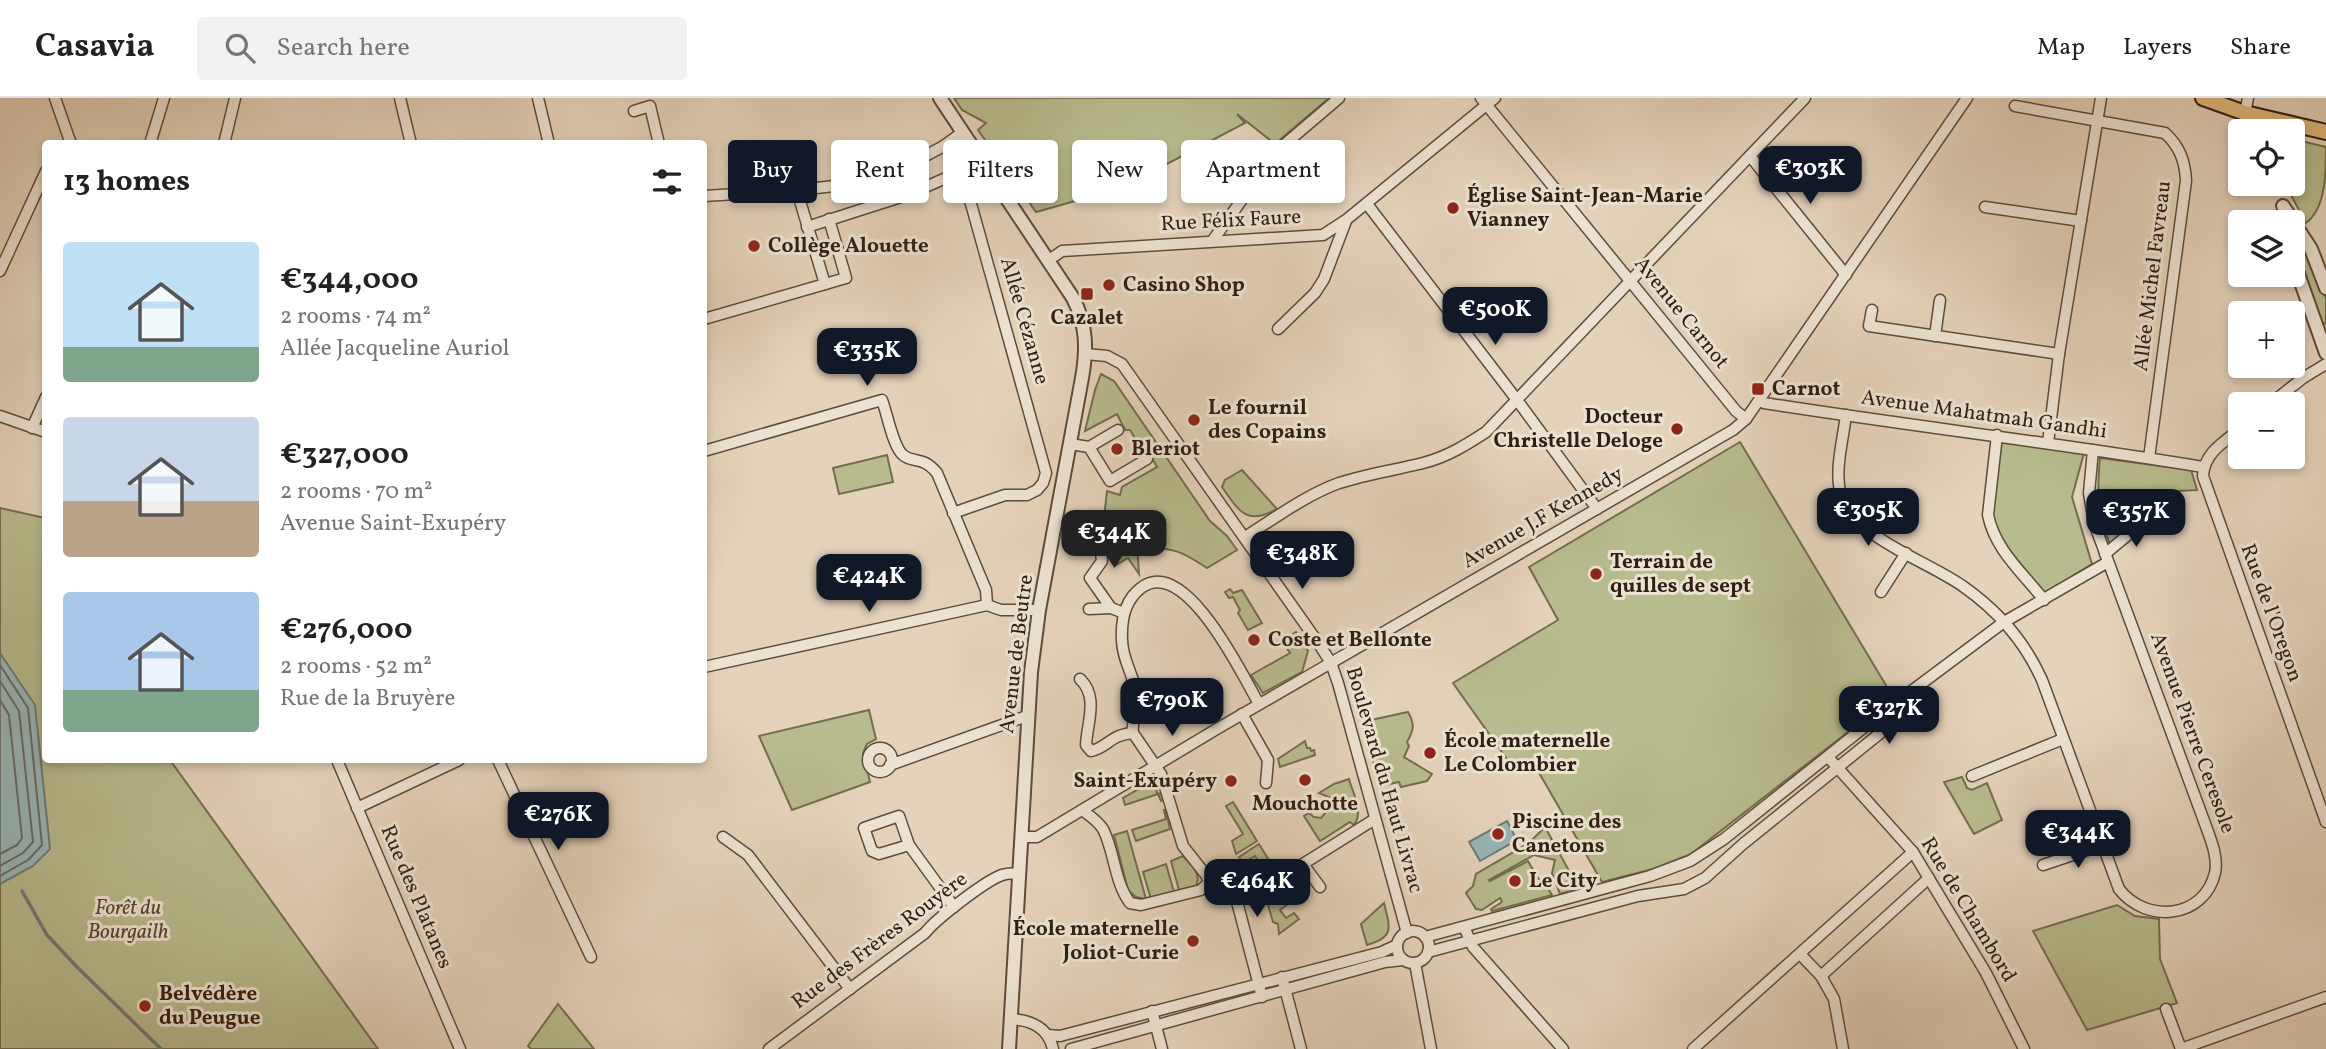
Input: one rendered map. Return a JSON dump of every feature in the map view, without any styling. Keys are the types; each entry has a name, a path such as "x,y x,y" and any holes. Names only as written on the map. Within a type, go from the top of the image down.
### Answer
{"main road":[{"path":"2203,98 2260,119"},
{"path":"2305,130 2326,132"}],"street":[{"path":"55,98 66,140"},
{"path":"151,140 164,98"},
{"path":"225,140 235,98"},
{"path":"400,98 410,140"},
{"path":"538,98 548,140"},
{"name":"Avenue de Beutre","path":"940,98 1049,260 1079,311 1085,338 1086,354 1039,610 1027,716 1009,1049"},
{"path":"1213,240 1285,144 1339,98"},
{"path":"1245,537 1311,496 1337,484 1425,462 1458,449 1486,432 1805,98"},
{"name":"Avenue J.F Kennedy","path":"1021,837 1037,837 1259,704 1733,430 1746,419 1760,400 1967,98"},
{"path":"2048,443 2059,354 2101,98"},
{"path":"2247,119 2248,98"},
{"name":"Rue Félix Faure","path":"1049,260 1062,251 1213,240 1314,237 1331,232 1487,100"},
{"name":"Avenue Carnot","path":"1487,100 1631,282 1736,411 1746,419"},
{"path":"635,111 650,106 658,140"},
{"name":"Allée Michel Favreau","path":"2015,106 2165,133 2175,142 2185,163 2186,181 2149,458"},
{"path":"817,188 860,183 897,171 963,132"},
{"path":"1750,156 1846,275"},
{"name":"Allée Cézanne","path":"829,219 907,195 946,178 961,182 968,193 1046,473 1037,490 1027,495 1005,495 953,513"},
{"path":"0,271 42,181"},
{"path":"707,196 728,194"},
{"path":"2279,196 2311,249 2326,288"},
{"path":"801,203 825,284"},
{"path":"1367,204 1597,509"},
{"path":"2283,206 2284,210"},
{"path":"1985,207 2081,221"},
{"path":"707,317 846,278 829,219 807,227"},
{"path":"1278,329 1315,293 1324,279 1346,220"},
{"path":"2303,287 2326,353"},
{"path":"1936,336 1940,300"},
{"path":"1872,310 1869,326 2059,354"},
{"name":"Boulevard du Haut Livrac","path":"1086,354 1107,355 1122,364 1331,663 1408,933"},
{"path":"2285,392 2326,364"},
{"path":"707,450 882,400 896,446 904,456 927,462 937,473 986,590 986,605"},
{"name":"Avenue Mahatmah Gandhi","path":"1760,400 1764,403 2203,467"},
{"path":"32,428 42,406"},
{"name":"Avenue Pierre Ceresole","path":"1846,415 1839,486 1842,500 1852,516 1906,553 1963,586 2004,622 2029,652 2102,845 2124,895 2140,908 2171,913 2189,907 2209,886 2215,873 2216,859 2090,509 2093,450"},
{"path":"0,416 42,431"},
{"path":"1070,444 1089,447 1118,430"},
{"path":"1997,435 1988,515 1990,525 2000,548 2044,600"},
{"path":"2203,467 2216,448 2228,438"},
{"path":"1089,447 1110,481 1147,459"},
{"name":"Rue de l'Oregon","path":"2203,467 2205,484 2326,822"},
{"path":"1403,960 1397,945 1401,937 1408,933 1417,932 1425,937 1683,865 1724,839 2004,622 2044,600 2106,558 2146,520"},
{"path":"1111,608 1090,578 1102,561 1100,552 1106,542 1127,528"},
{"path":"1881,592 1906,553"},
{"path":"1209,882 1183,846 1161,774 1133,733 1138,701 1123,652 1122,639 1127,603 1146,584 1157,582 1181,590 1200,607 1259,704"},
{"path":"707,666 986,605 1001,610 1039,610"},
{"path":"1089,609 1111,608 1124,613"},
{"path":"1080,679 1087,685 1090,699 1090,724 1086,733 1086,745 1091,751 1100,749 1108,740 1133,733"},
{"path":"1428,952 1697,883 1894,722 1905,697"},
{"path":"1242,714 1268,760 1266,783"},
{"path":"890,765 1027,716"},
{"path":"1972,776 2063,739"},
{"name":"Rue de Chambord","path":"1828,757 1913,852 1986,973 2024,1049"},
{"name":"Rue des Platanes","path":"338,763 460,1049"},
{"path":"357,808 453,763"},
{"path":"499,763 591,957"},
{"path":"1082,810 1102,828 1121,891 1130,903 1141,905 1201,890 1209,882"},
{"path":"909,845 879,855 872,851 864,828 899,816 909,845 954,907"},
{"path":"1320,887 1303,864 1375,819"},
{"path":"723,837 748,855 850,989"},
{"path":"1724,839 1734,852"},
{"path":"2043,865 2102,845"},
{"path":"1693,1049 1913,852"},
{"name":"Rue des Frères Rouyère","path":"769,1049 998,876 1018,874"},
{"path":"1650,876 1654,892"},
{"path":"1821,976 1929,878"},
{"path":"1209,882 1228,886 1235,894 1262,997"},
{"path":"1464,927 1468,942 1563,1049"},
{"path":"1071,1049 1385,962 1403,960 1415,963 1424,960 1428,952 1425,937"},
{"path":"1048,1035 1060,1036 1382,952 1397,945"},
{"path":"1800,954 1821,976 1834,999 1843,1049"},
{"path":"1415,963 1431,1049"},
{"path":"1282,976 1301,1049"},
{"path":"2166,1009 2181,1049 2326,997"},
{"path":"1152,1011 1162,1049"},
{"path":"1010,1019 1024,1019 1037,1024 1048,1035 1053,1049"}],"green space":[{"path":"954,98 1329,98 1280,140 1270,140 1237,114 1245,123 1213,140 1181,140 1181,157 1167,164 1167,140 1072,140 1072,202 1036,212 1030,203 1058,203 1058,140 985,140 978,130 986,123 962,110"},
{"path":"2305,142 2326,147 2325,179 2318,208 2306,223 2305,210 2299,210 2291,196 2305,196"},
{"path":"2305,248 2326,298 2326,324 2319,321 2305,281"},
{"path":"1101,374 1114,381 1210,521 1227,536 1237,550 1207,568 1176,551 1160,548 1141,550 1138,530 1123,517 1103,527 1107,491 1120,495 1122,487 1157,467 1148,451 1144,453 1130,430 1125,430 1117,414 1085,431"},
{"path":"1998,441 2084,453 2072,497 2092,564 2042,595 2004,547 1990,514"},
{"path":"1740,442 1893,697 1691,854 1653,869 1602,882 1538,771 1521,760 1511,765 1453,683 1558,620 1529,567"},
{"path":"887,455 893,482 839,494 833,468"},
{"path":"2100,458 2191,470 2197,490 2178,491 2110,544 2099,502"},
{"path":"1242,470 1277,509 1250,516 1233,503 1222,487 1225,480"},
{"name":"Forêt du Bourgailh","path":"0,508 42,517 42,763 172,763 378,1049 0,1049"},
{"path":"1136,539 1139,574 1128,558 1116,565 1111,555"},
{"path":"1230,589 1233,593 1242,590 1262,623 1248,630 1233,597 1229,598 1225,592"},
{"path":"1296,632 1308,651 1302,672 1263,693 1251,675 1290,653 1282,641"},
{"path":"869,710 876,739 867,744 863,753 870,782 792,810 759,736"},
{"path":"1408,712 1413,727 1404,757 1432,774 1427,781 1401,787 1399,782 1380,786 1362,722"},
{"path":"1305,741 1307,748 1314,750 1315,755 1280,767 1278,759"},
{"path":"1962,777 1967,788 1972,790 1987,783 2002,820 1974,834 1944,782"},
{"path":"1349,779 1357,803 1357,820 1354,825 1350,822 1320,841 1304,816 1309,813 1321,818 1334,803 1331,798 1319,793"},
{"path":"1151,782 1156,785 1157,794 1161,793 1163,800 1161,801 1158,794 1125,805 1123,798"},
{"path":"1233,802 1257,841 1236,854 1232,841 1243,834 1226,806"},
{"path":"1164,810 1170,829 1136,841 1132,830 1166,819"},
{"path":"1545,827 1579,889 1560,894 1552,873 1555,860 1534,855 1489,880 1528,861 1552,895 1492,911 1491,909 1502,902 1500,898 1482,910 1476,909 1466,893 1473,886 1476,874 1529,843"},
{"path":"1127,831 1146,899 1136,897 1128,890 1114,835"},
{"path":"1259,844 1278,875 1286,877 1300,872 1307,883 1285,900 1287,905 1280,910 1286,918 1294,913 1299,919 1279,934 1278,924 1273,922 1263,888 1271,881 1255,856 1243,863 1239,857"},
{"path":"1183,856 1198,877 1196,886 1179,890 1171,861"},
{"path":"1166,864 1174,892 1151,899 1143,872"},
{"path":"1384,903 1389,925 1386,935 1367,945 1361,924"},
{"path":"2117,905 2135,916 2159,919 2160,959 2177,1003 2087,1030 2033,931"},
{"path":"558,1004 594,1049 531,1049 528,1046"}],"water":[{"path":"0,653 35,705 50,849 33,866 0,884"},
{"path":"1507,821 1517,840 1480,861 1469,842"}],"waterway":[{"path":"22,891 47,935 161,1049"}],"place":[{"name":"Église Saint-Jean-Marie Vianney","path":"1453,208"},
{"name":"Collège Alouette","path":"754,246"},
{"name":"Casino Shop","path":"1109,285"},
{"name":"Cazalet","path":"1087,294"},
{"name":"Carnot","path":"1758,389"},
{"name":"Le fournil des Copains","path":"1194,420"},
{"name":"Docteur Christelle Deloge","path":"1677,429"},
{"name":"Bleriot","path":"1117,449"},
{"name":"Terrain de quilles de sept","path":"1596,574"},
{"name":"Coste et Bellonte","path":"1254,640"},
{"name":"École maternelle Le Colombier","path":"1430,753"},
{"name":"Mouchotte","path":"1305,780"},
{"name":"Saint-Exupéry","path":"1231,781"},
{"name":"Piscine des Canetons","path":"1498,834"},
{"name":"Le City","path":"1515,881"},
{"name":"École maternelle Joliot-Curie","path":"1193,941"},
{"name":"Belvédère du Peugue","path":"145,1006"}]}
